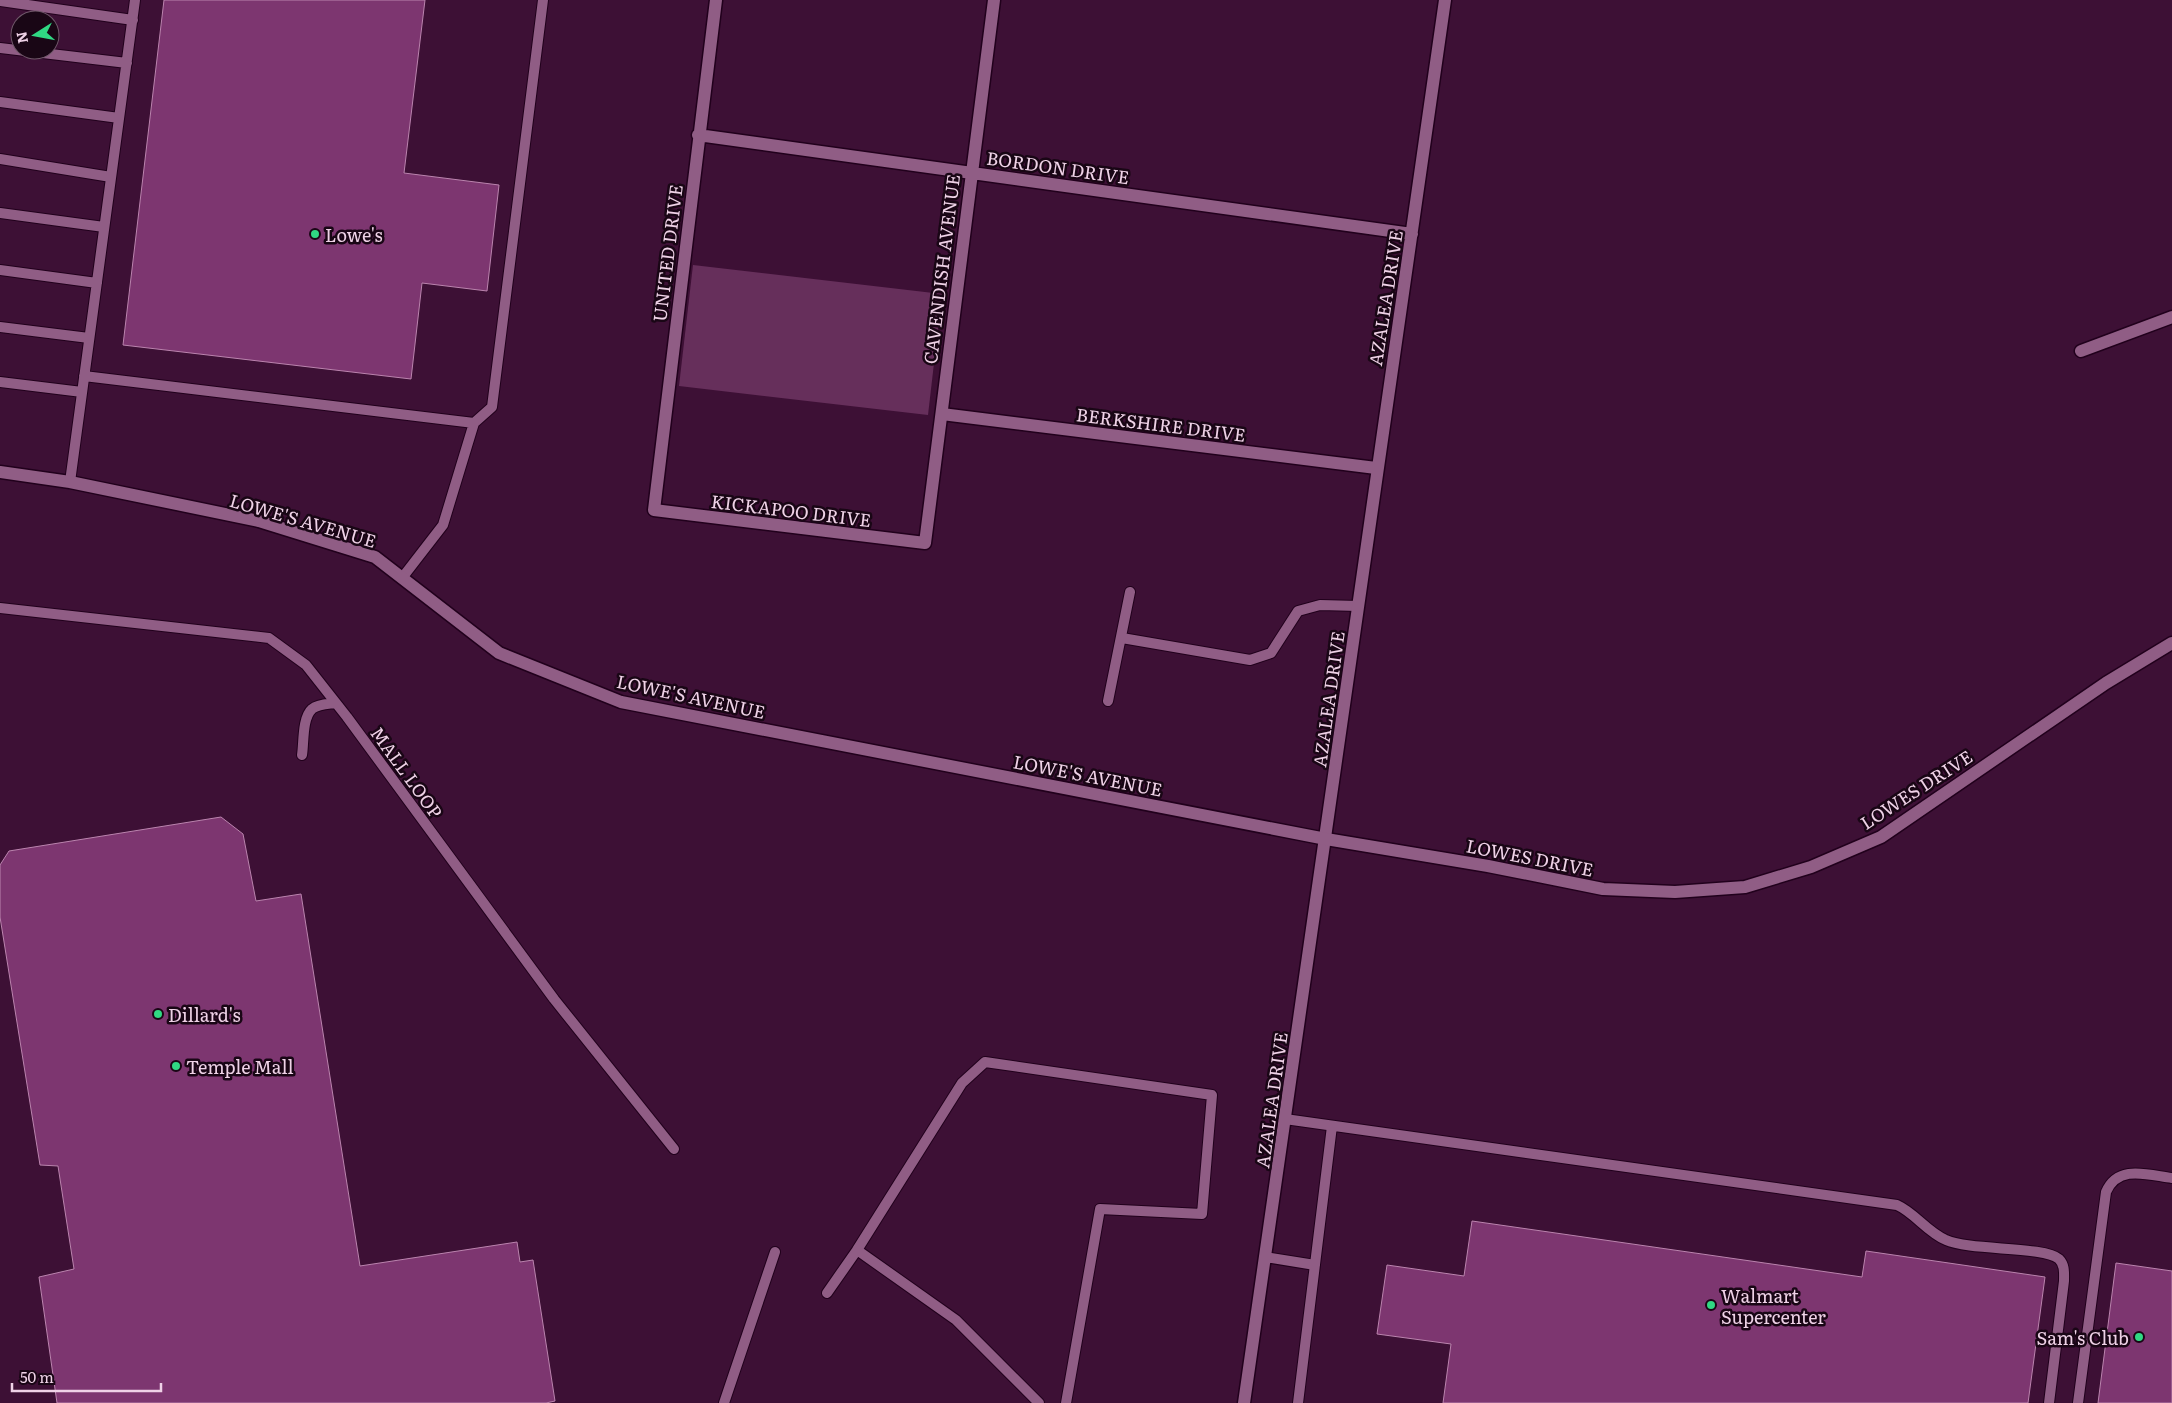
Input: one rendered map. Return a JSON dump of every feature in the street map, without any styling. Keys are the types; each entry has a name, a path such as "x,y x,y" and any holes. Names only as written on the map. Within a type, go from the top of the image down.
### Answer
{"street":[{"name":"UNITED DRIVE","path":"654,510 698,135 716,0"},
{"name":"CAVENDISH AVENUE","path":"925,543 970,173 994,0"},
{"name":"AZALEA DRIVE","path":"1244,1403 1326,839 1376,468 1445,0"},
{"name":"BORDON DRIVE","path":"698,135 1412,234"},
{"path":"2081,351 2172,316"},
{"name":"BERKSHIRE DRIVE","path":"942,414 1376,468"},
{"name":"LOWE'S AVENUE","path":"0,472 70,482 259,521 375,557 500,653 621,702 1326,839"},
{"name":"KICKAPOO DRIVE","path":"654,510 925,543"},
{"name":"LOWES DRIVE","path":"1326,839 1488,866 1603,889 1676,892 1745,887 1810,867 1881,837 2106,683 2172,643"}],"lane":[{"path":"70,482 135,0"},
{"path":"402,578 443,525 474,423 492,407 543,0"},
{"path":"0,1 132,20"},
{"path":"0,48 127,64"},
{"path":"0,102 120,118"},
{"path":"0,159 111,176"},
{"path":"0,213 104,227"},
{"path":"0,270 97,283"},
{"path":"0,327 89,338"},
{"path":"84,376 474,423"},
{"path":"0,382 82,392"},
{"path":"1108,701 1130,592"},
{"path":"1122,638 1250,660 1271,653 1298,611 1320,605 1358,606"},
{"name":"MALL LOOP","path":"0,608 269,638 306,665 554,999 674,1149"},
{"path":"302,755 308,716 313,709 319,706 336,703"},
{"path":"827,1293 857,1250 962,1083 985,1062 1212,1095 1202,1214 1100,1209 1066,1403"},
{"path":"1285,1119 1897,1205 1909,1210 1929,1229 1946,1240 1962,1244 2044,1254 2058,1259 2064,1267 2064,1281 2049,1403"},
{"path":"1298,1403 1332,1126"},
{"path":"2078,1403 2106,1192 2110,1184 2122,1174 2139,1173 2172,1178"},
{"path":"857,1250 956,1320 1039,1403"},
{"path":"724,1403 775,1252"},
{"path":"1265,1257 1315,1264"}],"shaded area":[{"path":"693,265 942,294 928,415 679,386"}],"building":[{"name":"Lowe's","path":"164,0 425,0 404,173 499,185 487,291 422,283 411,379 123,345"},
{"name":"Temple Mall","path":"221,817 243,834 256,901 301,894 360,1266 517,1242 520,1262 533,1260 555,1401 546,1403 57,1403 39,1277 74,1269 58,1166 40,1165 0,917 0,865 9,851"},
{"name":"Walmart Supercenter","path":"1472,1221 1862,1277 1866,1251 2045,1277 2028,1403 1443,1403 1451,1344 1377,1334 1387,1265 1464,1276"},
{"name":"Sam's Club","path":"2116,1263 2172,1271 2172,1403 2098,1403"}],"place":[{"name":"Lowe's","path":"315,234"},
{"name":"Dillard's","path":"158,1014"},
{"name":"Temple Mall","path":"176,1066"},
{"name":"Walmart Supercenter","path":"1711,1305"},
{"name":"Sam's Club","path":"2139,1337"}]}
